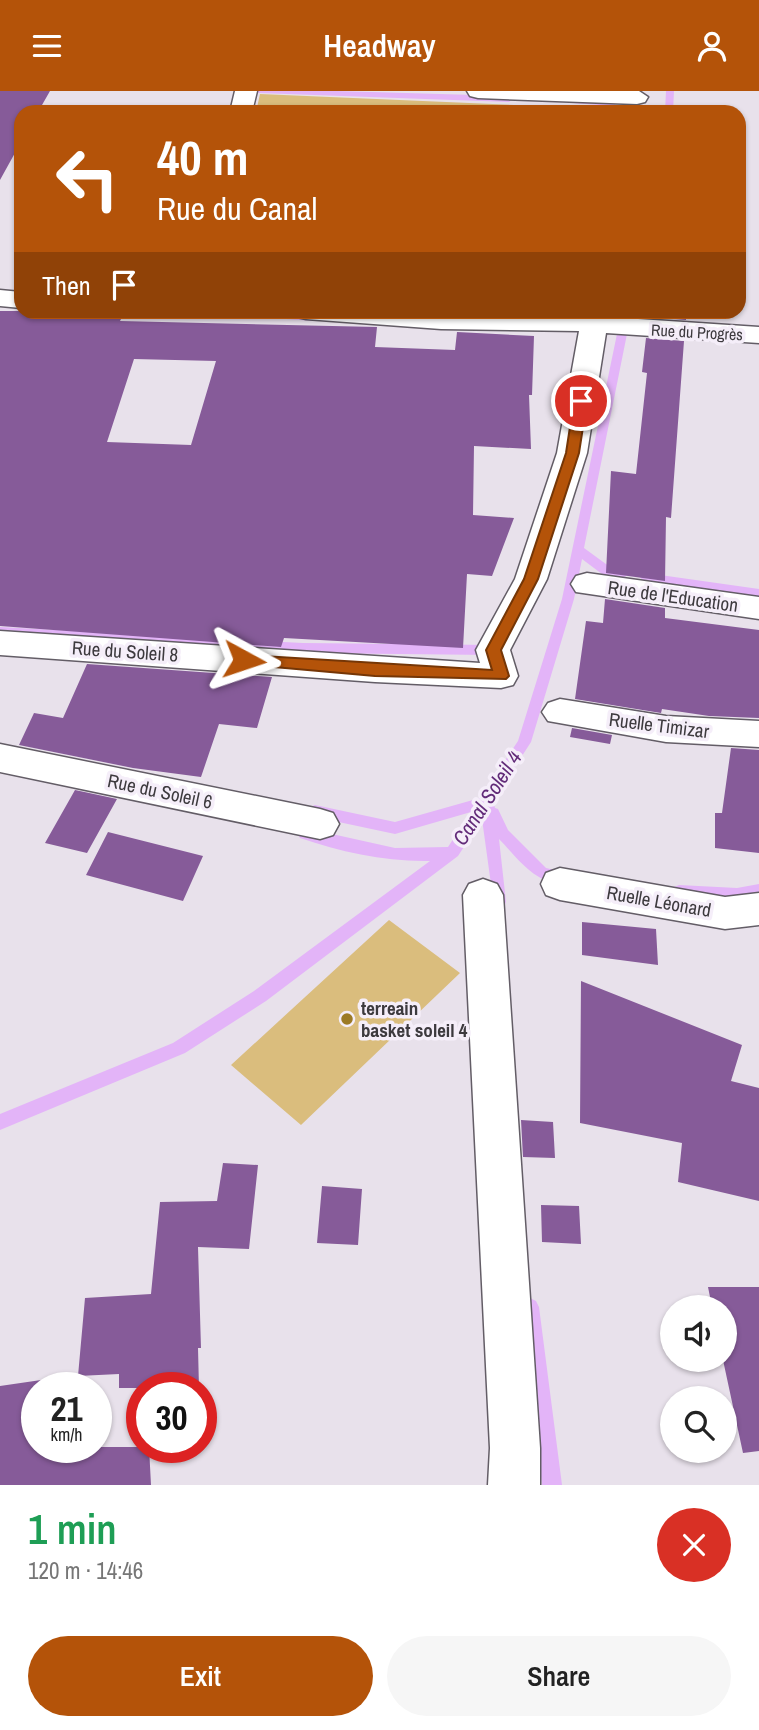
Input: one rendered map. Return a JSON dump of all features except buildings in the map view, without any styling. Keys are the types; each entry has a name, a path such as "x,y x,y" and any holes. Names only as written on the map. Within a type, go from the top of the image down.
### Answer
{"street":[{"path":"478,91 637,100"},
{"name":"Rue du Progrès","path":"414,319 518,319"},
{"name":"Rue du Soleil 8","path":"0,643 375,670 501,676 494,650 531,579 572,453 595,319"},
{"name":"Rue du Progrès","path":"603,319 642,329 759,335"},
{"name":"Rue de l'Education","path":"587,585 759,608"},
{"name":"Ruelle Timizar","path":"560,712 666,729 759,734"},
{"name":"Rue du Soleil 6","path":"0,758 320,824"},
{"name":"Ruelle Léonard","path":"560,884 724,913 759,909"},
{"path":"483,895 514,1434 514,1485"}],"shaded area":[{"path":"260,94 515,105 258,105"},
{"name":"terreain basket soleil 4","path":"389,920 460,973 301,1125 231,1065"}],"waterway":[{"path":"259,91 509,99"},
{"name":"Canal Soleil 4","path":"669,105 670,91"},
{"path":"575,101 613,103"},
{"name":"Canal Soleil 4","path":"578,550 627,319"},
{"name":"Canal Soleil 4","path":"485,803 524,742 568,599 578,550"},
{"path":"578,550 606,571 623,574"},
{"path":"646,577 759,593"},
{"path":"0,631 303,648 493,650"},
{"path":"485,803 487,802 499,902"},
{"name":"Canal Soleil 4","path":"0,1122 179,1048 260,996 453,852 485,803"},
{"path":"315,811 395,828 485,803"},
{"path":"493,813 503,834 542,873 562,877"},
{"path":"305,834 395,854 413,856 450,853"},
{"path":"679,891 737,894 759,890"},
{"path":"530,1307 552,1485"}],"place":[{"name":"terreain basket soleil 4","path":"347,1019"}],"route":[{"path":"244,660 501,676 494,650 531,579 572,453 581,401"}]}
